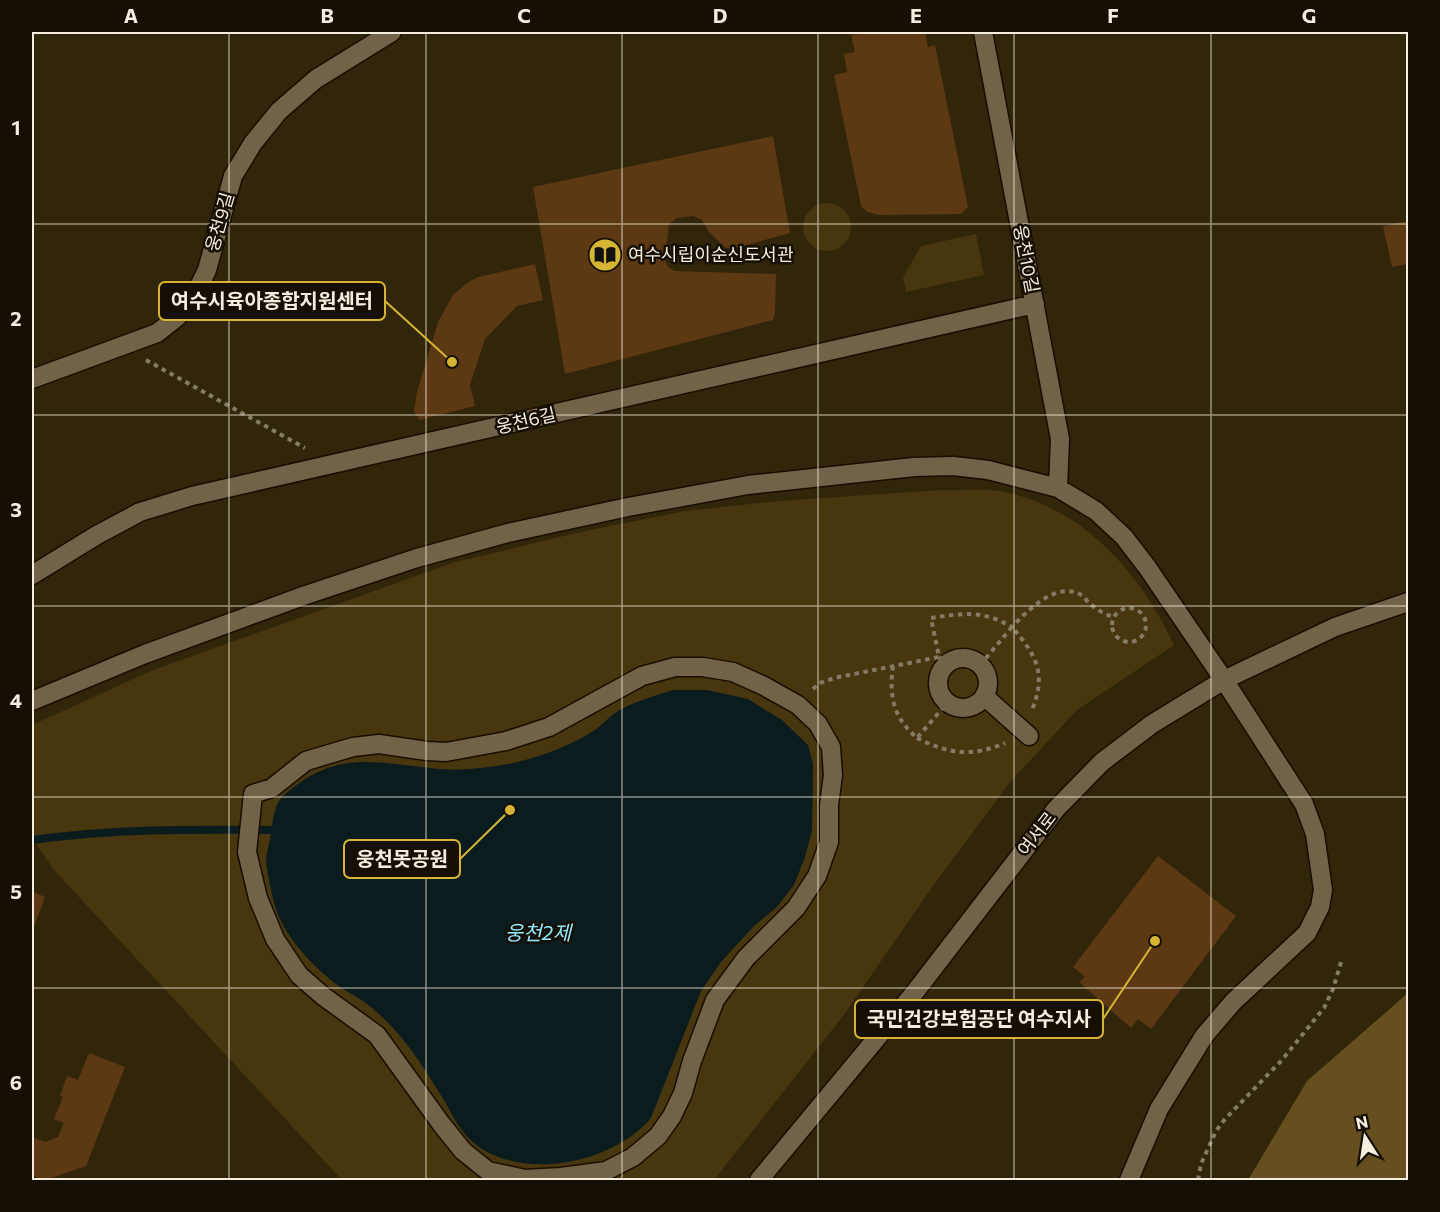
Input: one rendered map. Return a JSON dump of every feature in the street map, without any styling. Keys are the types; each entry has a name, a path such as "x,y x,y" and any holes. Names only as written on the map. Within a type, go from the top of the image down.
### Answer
{"street":[{"name":"웅천9길","path":"32,379 157,333 176,318 192,301 207,270 233,176 253,143 279,111 316,79 392,32"},
{"name":"웅천10길","path":"983,32 1060,439 1058,488"},
{"name":"웅천6길","path":"32,575 140,512 192,496 1035,304"},
{"path":"32,702 157,650 303,596 417,558 508,533 628,507 747,485 914,467 954,466 988,470 1058,488 1096,511 1124,537 1224,680 1304,804 1315,834 1323,890 1320,907 1307,933 1233,1002 1204,1036 1159,1109 1129,1180"},
{"name":"여서로","path":"759,1180 915,992 1056,810 1102,762 1152,724 1224,680 1335,627 1408,602"},
{"path":"969,658 982,667 988,682 984,696 978,702 962,707 948,702 941,695 939,687 938,678 943,660 969,658"},
{"path":"675,667 703,667 733,672 764,686 806,712 818,724 831,747 832,757 829,842 817,876 796,908 746,958 715,1000 692,1061 683,1093 672,1116 657,1136 633,1157 606,1171 548,1179 525,1179 488,1171 471,1158 442,1125 377,1035 323,996 299,975 275,939 258,898 247,852 253,794 272,788 306,761 353,747 379,744 446,752 506,741 549,727 642,676 675,667"},
{"path":"984,696 1029,736"}],"path":[{"path":"122,346 335,464"},
{"path":"806,712 809,696 813,688 820,683 893,666 943,660 931,618 968,613 997,618 1012,627 1033,606 1049,596 1068,591 1082,595 1104,613 1113,617"},
{"path":"1122,609 1139,610 1146,619 1146,630 1134,642 1122,641 1117,638 1112,628 1113,617 1122,609"},
{"path":"893,666 891,683 897,713 906,728 917,738 948,702"},
{"path":"1198,1180 1201,1164 1216,1131 1282,1060 1324,1008 1333,989 1342,959"}],"shaded area":[{"path":"827,203 844,210 851,227 844,244 827,251 810,244 803,227 810,210"},
{"path":"976,234 984,275 906,292 903,277 921,246"},
{"path":"940,490 1004,492 1033,500 1059,512 1107,548 1127,570 1161,619 1174,645 1077,710 1010,782 935,883 843,1016 714,1180 342,1180 54,870 32,838 32,725 153,670 455,562 585,531 685,511 779,501"},
{"path":"1408,993 1408,1180 1248,1180 1307,1081"}],"water":[{"name":"웅천2제","path":"673,690 707,690 748,699 782,720 808,745 813,764 812,830 805,857 794,885 777,907 754,926 721,962 701,991 651,1118 635,1134 592,1156 567,1162 542,1164 518,1162 495,1156 475,1144 466,1135 421,1064 394,1029 367,1004 339,986 320,970 304,954 284,927 275,906 266,861 277,805 283,796 303,781 321,771 339,765 376,762 440,769 467,769 504,765 534,757 556,750 586,735 615,713 629,706"}],"building":[{"path":"868,32 925,32 928,47 935,45 968,207 961,214 879,215 867,212 861,206 834,75 847,72 844,54 855,52 851,35"},
{"name":"여수시립이순신도서관","path":"773,136 790,233 736,248 726,248 709,232 702,220 693,216 677,218 669,224 665,261 668,267 675,271 776,274 773,320 565,374 533,187"},
{"path":"1408,221 1408,264 1392,267 1383,226"},
{"path":"535,264 543,300 517,306 485,339 470,385 475,406 419,420 414,411 417,392 438,322 453,295 478,277"},
{"path":"1158,856 1236,916 1151,1029 1138,1019 1131,1028 1079,982 1085,977 1073,967"},
{"path":"32,891 45,897 32,932"},
{"path":"89,1053 125,1067 86,1166 46,1180 32,1176 32,1137 45,1142 58,1137 64,1123 54,1119 63,1097 60,1096 67,1076 78,1080"}],"waterway":[{"path":"32,840 122,832 271,830"}],"place":[{"name":"여수시립이순신도서관","path":"605,255"},
{"name":"여수시육아종합지원센터","path":"452,362"},
{"name":"웅천못공원","path":"510,810"},
{"name":"국민건강보험공단 여수지사","path":"1155,941"}]}
